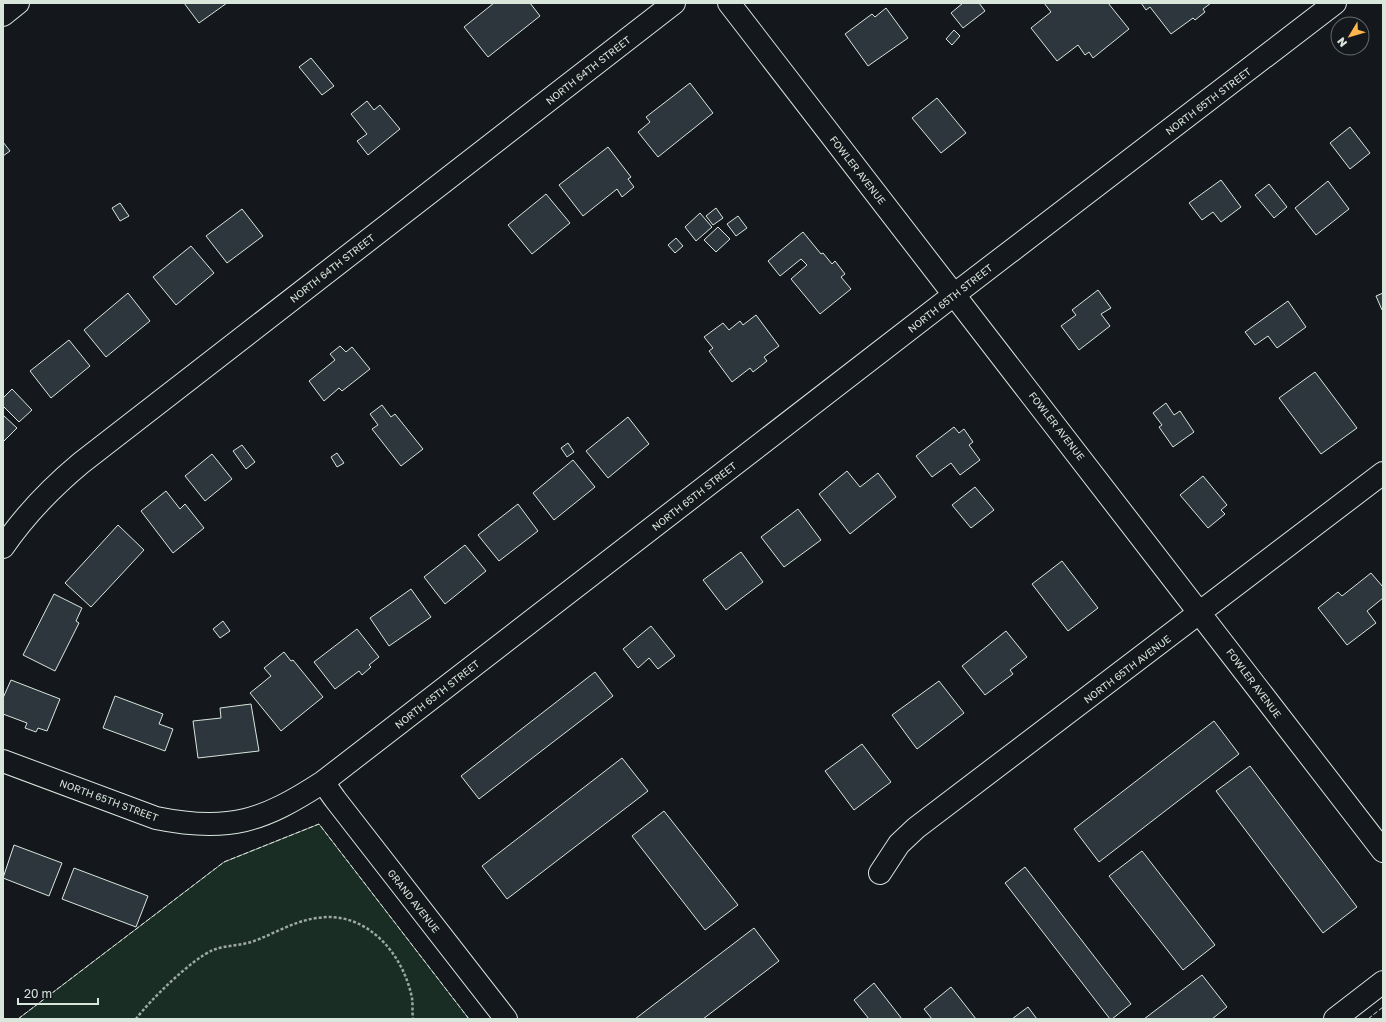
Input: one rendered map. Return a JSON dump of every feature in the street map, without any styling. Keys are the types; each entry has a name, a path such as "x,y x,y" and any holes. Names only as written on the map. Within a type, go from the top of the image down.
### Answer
{"street":[{"path":"3,15 18,3"},
{"name":"NORTH 64TH STREET","path":"3,547 34,507 54,486 81,463 674,3"},
{"name":"FOWLER AVENUE","path":"729,3 1201,613 1383,851"},
{"name":"NORTH 65TH STREET","path":"3,761 156,818 182,824 218,825 254,819 290,803 323,782 954,294 1335,3"},
{"name":"NORTH 65TH AVENUE","path":"880,873 899,844 916,828 1201,613 1383,473"},
{"name":"GRAND AVENUE","path":"323,782 506,1019"},
{"path":"1335,1019 1383,982"}],"path":[{"path":"136,1019 199,956 214,949 254,942 295,923 318,918 340,918 358,922 373,932 387,945 406,980 412,998 413,1019"}],"green space":[{"path":"319,824 469,1019 18,1019 224,862"}],"building":[{"path":"184,3 227,3 199,23"},
{"path":"494,3 530,3 540,16 488,57 464,27"},
{"path":"963,3 979,3 985,11 963,28 951,13"},
{"path":"1044,3 1108,3 1129,29 1093,58 1089,52 1085,55 1078,45 1057,61 1031,28 1051,12"},
{"path":"1141,3 1211,3 1203,9 1205,12 1195,20 1193,18 1171,34 1150,7 1146,10"},
{"path":"886,8 908,38 868,66 845,34 872,14 875,17"},
{"path":"954,30 960,36 952,45 946,39"},
{"path":"311,58 334,86 322,95 299,67"},
{"path":"690,83 713,113 658,157 638,132 650,122 646,117"},
{"path":"937,98 966,133 941,153 912,118"},
{"path":"367,101 374,110 380,105 400,129 368,155 357,141 367,134 351,114"},
{"path":"1350,127 1370,153 1350,169 1330,143"},
{"path":"3,142 10,151 3,156"},
{"path":"608,147 631,177 628,179 634,187 622,197 617,189 583,216 559,185"},
{"path":"1221,180 1241,207 1221,222 1213,212 1202,220 1189,203"},
{"path":"1328,181 1349,209 1316,235 1295,208"},
{"path":"1269,184 1287,207 1274,218 1255,195"},
{"path":"546,194 570,223 532,254 508,225"},
{"path":"120,203 129,216 120,221 112,208"},
{"path":"716,208 723,218 713,225 706,216"},
{"path":"242,209 263,236 227,263 206,236"},
{"path":"700,213 712,227 696,241 685,227"},
{"path":"738,216 747,228 736,236 727,224"},
{"path":"718,227 730,239 716,252 704,240"},
{"path":"803,232 821,254 823,253 832,264 835,261 845,274 841,277 851,289 820,314 791,279 807,265 801,259 780,276 768,261"},
{"path":"676,238 683,246 675,253 668,245"},
{"path":"191,246 214,273 176,305 153,277"},
{"path":"1098,290 1111,308 1101,314 1110,326 1079,350 1061,326 1076,315 1072,310"},
{"path":"128,293 150,321 106,357 84,330"},
{"path":"1383,293 1383,309 1382,310 1376,296"},
{"path":"1288,301 1306,327 1277,348 1268,336 1255,345 1245,332"},
{"path":"756,315 779,346 764,357 767,361 753,372 750,368 732,382 709,351 713,348 704,337 723,323 729,330 740,321 743,325"},
{"path":"69,340 90,366 51,398 30,371"},
{"path":"340,346 346,352 352,347 370,369 342,391 339,388 324,401 309,381 335,360 330,354"},
{"path":"1315,372 1357,428 1321,454 1279,398"},
{"path":"12,389 32,410 19,422 3,406 3,398"},
{"path":"1166,403 1174,415 1180,411 1194,432 1173,447 1159,427 1162,425 1153,413"},
{"path":"382,405 391,417 395,414 423,449 401,466 372,429 378,425 370,414"},
{"path":"3,415 17,428 3,442"},
{"path":"628,417 649,444 608,478 586,451"},
{"path":"954,427 959,433 964,429 973,442 969,445 980,460 960,475 951,463 932,477 916,456"},
{"path":"568,443 574,452 567,457 561,448"},
{"path":"242,445 255,462 246,469 233,451"},
{"path":"337,453 344,463 337,467 331,457"},
{"path":"212,454 232,479 205,501 185,476"},
{"path":"573,460 595,487 554,520 533,493"},
{"path":"847,471 860,487 878,473 896,497 850,534 819,494"},
{"path":"1203,476 1227,505 1221,510 1225,514 1208,528 1180,495"},
{"path":"975,487 994,510 971,528 952,505"},
{"path":"166,491 180,509 185,504 204,528 173,553 141,511"},
{"path":"518,504 538,531 499,561 478,535"},
{"path":"798,509 821,540 784,567 761,537"},
{"path":"118,525 144,550 91,607 65,583"},
{"path":"465,545 486,571 445,604 424,577"},
{"path":"741,552 763,582 726,610 703,580"},
{"path":"1062,561 1098,608 1068,631 1032,584"},
{"path":"1371,573 1383,587 1383,598 1367,611 1376,623 1347,645 1318,608 1338,592 1342,596"},
{"path":"411,589 431,617 389,646 370,618"},
{"path":"54,594 82,608 76,621 79,623 55,671 23,655"},
{"path":"223,621 230,631 220,638 213,629"},
{"path":"651,626 675,656 658,669 649,658 638,668 623,649"},
{"path":"357,629 379,657 369,665 371,667 362,675 359,671 335,689 314,662"},
{"path":"1006,631 1027,657 1010,670 1013,674 985,695 962,666"},
{"path":"284,652 291,661 293,660 323,697 281,731 250,693 271,676 264,668"},
{"path":"595,672 613,696 479,799 461,776"},
{"path":"11,680 60,699 47,731 38,728 36,732 25,728 27,723 3,714 3,698"},
{"path":"939,681 964,713 917,749 892,715"},
{"path":"115,696 163,714 159,724 173,729 165,751 103,728"},
{"path":"251,704 259,751 198,758 193,721 221,718 220,708"},
{"path":"1214,721 1239,754 1099,862 1074,829"},
{"path":"862,744 891,782 854,810 825,771"},
{"path":"622,758 648,791 507,899 482,866"},
{"path":"1250,766 1357,907 1323,933 1216,791"},
{"path":"664,811 738,905 705,930 632,836"},
{"path":"14,845 62,863 49,896 3,878"},
{"path":"1142,851 1215,945 1183,970 1109,876"},
{"path":"1025,867 1131,1004 1112,1019 1110,1019 1005,883"},
{"path":"74,868 148,896 136,927 62,899"},
{"path":"754,928 779,961 703,1019 635,1019"},
{"path":"1202,975 1227,1007 1212,1019 1144,1019"},
{"path":"874,983 902,1019 869,1019 854,1000"},
{"path":"951,987 976,1019 932,1019 924,1009"},
{"path":"1028,1007 1037,1019 1012,1019"}],"fence":[{"path":"18,1019 224,862 319,824 469,1019"},
{"path":"1368,1019 1383,1007"}]}
